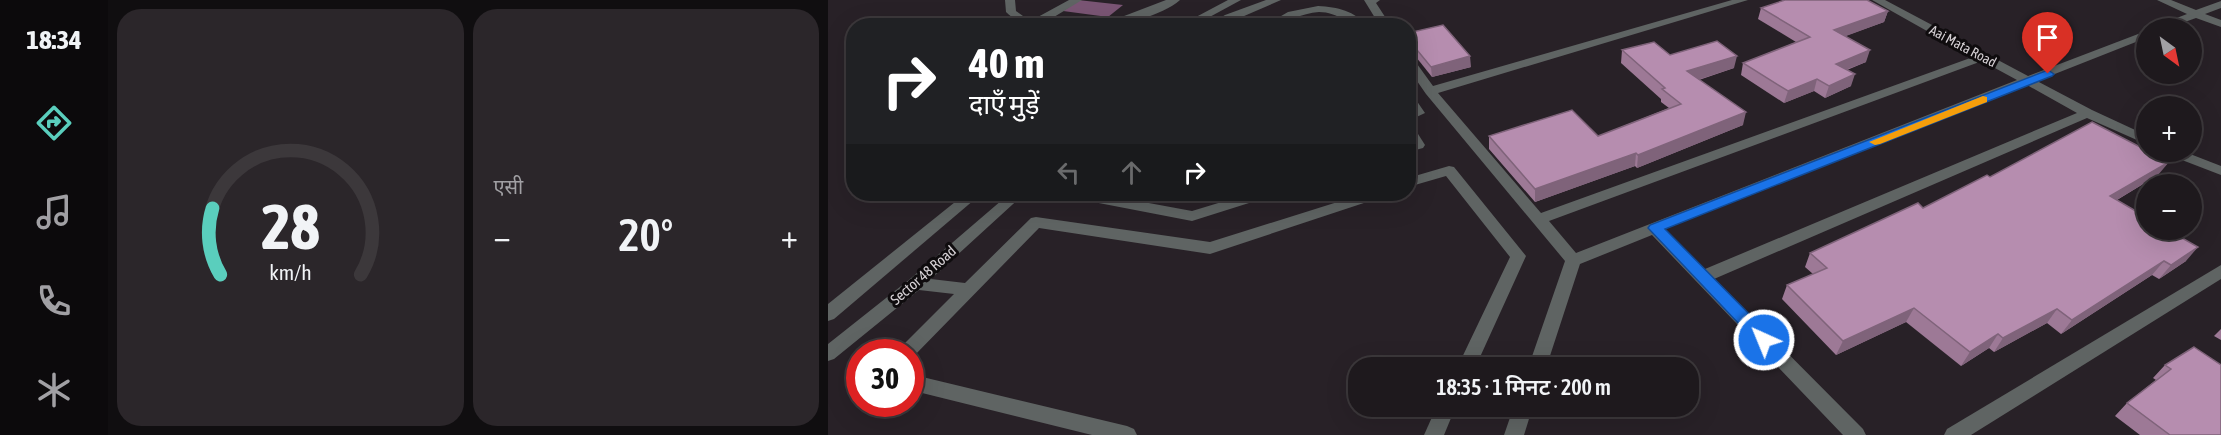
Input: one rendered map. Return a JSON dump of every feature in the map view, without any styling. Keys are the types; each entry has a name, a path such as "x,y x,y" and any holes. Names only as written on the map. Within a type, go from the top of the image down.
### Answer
{"street":[{"path":"1010,0 1011,12 1019,18"},
{"path":"1044,18 1077,0"},
{"path":"1132,18 1175,0"},
{"path":"1200,18 1236,0"},
{"path":"1227,18 1276,0"},
{"path":"1375,0 1369,1 1381,18"},
{"path":"1430,91 1743,0"},
{"name":"Aai Mata Road","path":"1878,0 2087,113 2136,135"},
{"path":"2162,0 2221,24"},
{"path":"2186,18 2221,4"},
{"path":"1285,18 1301,10 1332,6 1345,9 1358,18"},
{"path":"1573,260 2136,38"},
{"path":"1539,219 1983,57"},
{"path":"1416,71 1430,91 1573,260"},
{"path":"1702,277 2087,113"},
{"path":"2199,162 2221,171"},
{"path":"1416,180 1449,170 1518,256 1471,357"},
{"name":"Sector 48 Road","path":"828,314 965,201"},
{"name":"Sector 48 Road","path":"828,354 916,283 1009,201"},
{"path":"1114,201 1192,216 1240,201"},
{"path":"920,339 1036,222 1210,248 1355,201"},
{"path":"1655,228 1856,435"},
{"path":"1541,357 1573,260"},
{"path":"1954,435 2221,271"},
{"path":"916,283 970,290"},
{"path":"924,385 1126,435"},
{"path":"1434,435 1442,417"},
{"path":"1514,435 1520,417"}],"shaded area":[{"path":"1078,0 1123,5 1108,17 1063,11"}],"building":[{"path":"1785,0 1867,0 1888,11 1834,30 1870,50 1836,64 1855,74 1829,86 1817,79 1788,91 1743,63 1810,37 1761,8"},
{"path":"1443,25 1470,56 1431,67 1416,49 1416,31"},
{"path":"1717,41 1737,56 1687,71 1746,112 1638,155 1636,153 1535,189 1489,136 1572,110 1598,136 1681,104 1622,50 1654,42 1670,55"},
{"path":"2092,122 2136,145 2136,162 2169,162 2148,174 2136,174 2136,181 2110,196 2136,211 2136,240 2186,240 2198,247 2171,265 2164,261 2072,320 2057,309 2003,338 1998,334 1970,352 1914,308 1843,341 1787,285 1827,268 1810,253 1918,203 1923,208 1987,175 1990,177"},
{"path":"2194,347 2221,365 2221,435 2170,435 2127,403 2171,369 2165,365"}],"slow traffic":[{"path":"1875,142 1983,99"}],"route":[{"path":"1764,340 1655,228 2048,74"}]}
